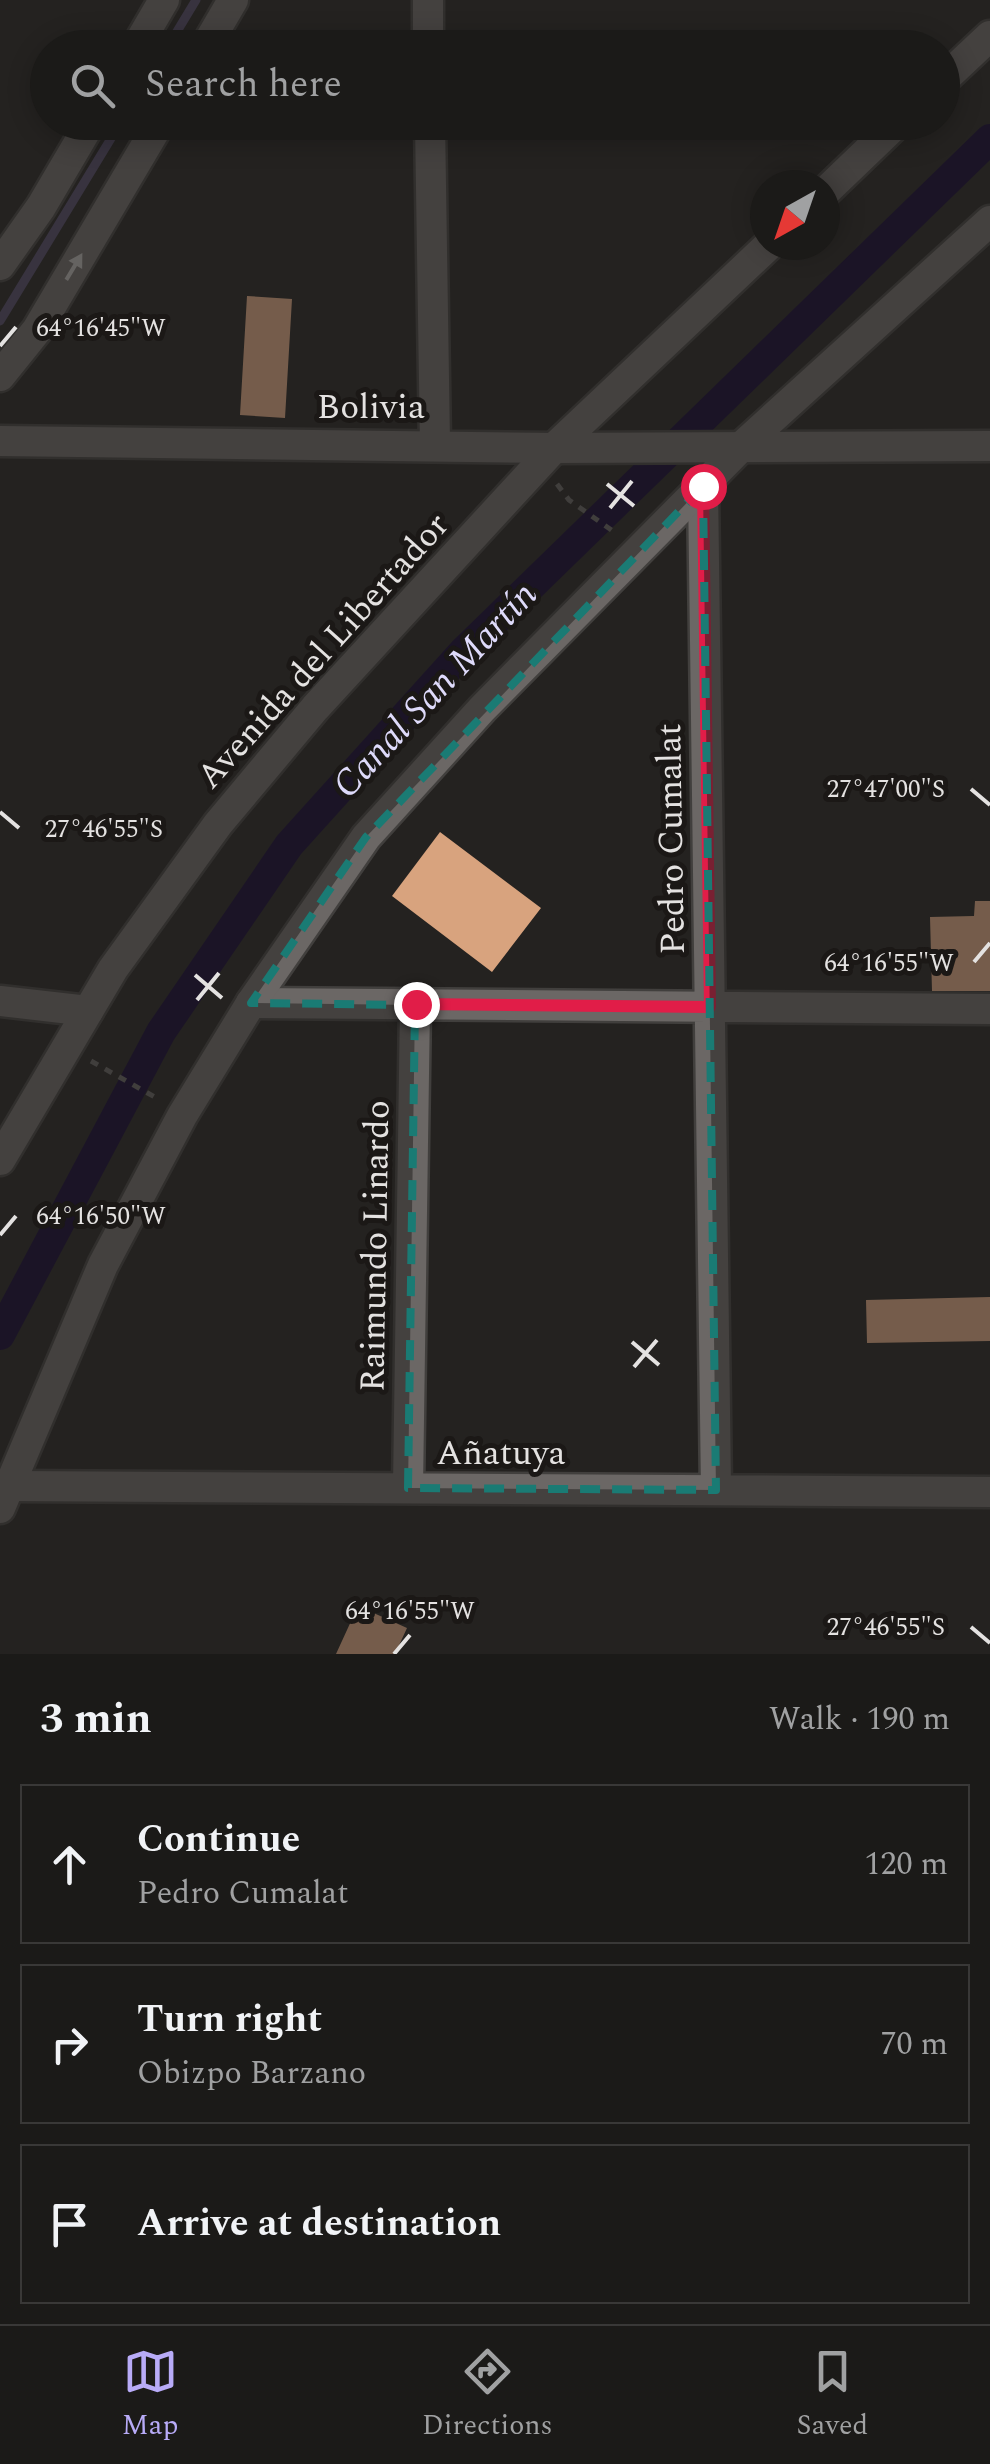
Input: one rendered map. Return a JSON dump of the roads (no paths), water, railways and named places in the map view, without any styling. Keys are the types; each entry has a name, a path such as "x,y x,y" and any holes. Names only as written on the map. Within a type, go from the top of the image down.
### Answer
{"street":[{"path":"146,30 164,0"},
{"path":"216,30 233,0"},
{"path":"428,0 428,30"},
{"path":"960,64 990,36"},
{"path":"0,265 41,207 80,140"},
{"path":"0,376 37,330 149,140"},
{"path":"430,140 435,444"},
{"path":"840,178 879,140"},
{"path":"6,1497 103,1265 182,1116 251,1003 366,837 482,708 742,446 990,221"},
{"name":"Avenida del Libertador","path":"0,1160 113,969 218,824 315,708 554,448 752,260"},
{"name":"Bolivia","path":"0,441 554,448 990,446"},
{"name":"Pedro Cumalat","path":"703,486 716,1490"},
{"path":"0,1001 88,1011"},
{"path":"251,1003 990,1009"},
{"name":"Raimundo Linardo","path":"408,1488 416,1004"},
{"name":"Añatuya","path":"6,1497 408,1488 990,1492"}],"waterway":[{"path":"178,30 196,0"},
{"name":"Canal San Martín","path":"0,1335 161,1032 289,845 463,652 990,139"},
{"path":"0,321 110,140"}]}
